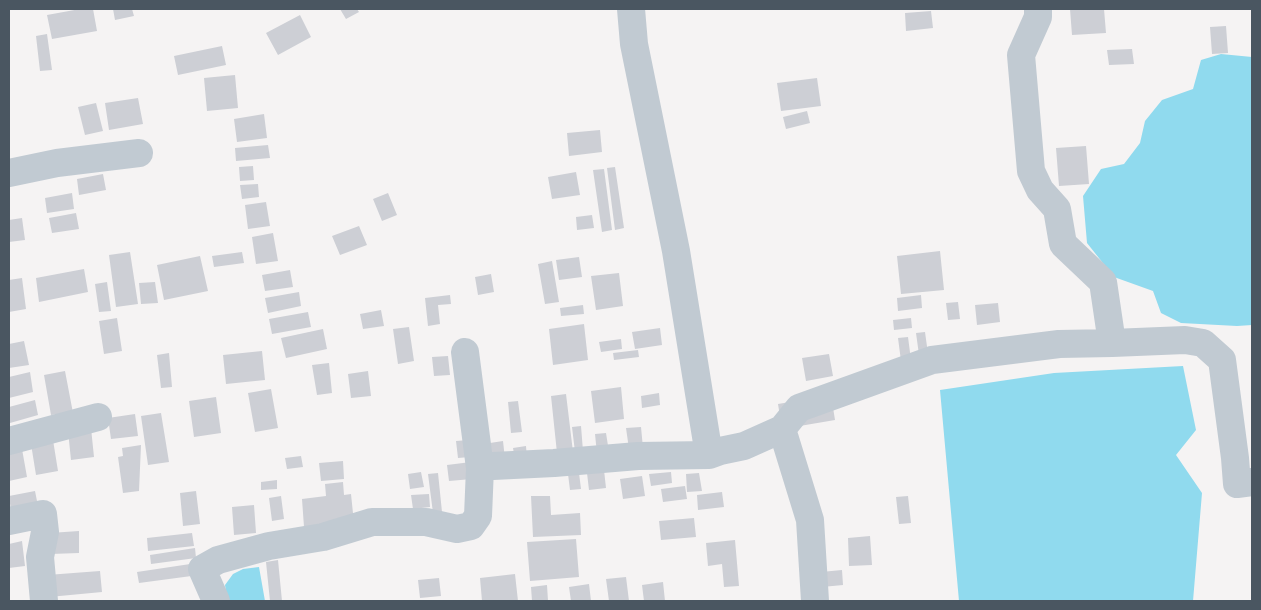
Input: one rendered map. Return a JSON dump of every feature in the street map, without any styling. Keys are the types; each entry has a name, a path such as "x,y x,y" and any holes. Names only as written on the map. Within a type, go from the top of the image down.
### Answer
{"street":[{"path":"631,9 634,44 676,251 709,455"},
{"path":"1038,9 1038,18 1021,55 1031,171 1040,190 1057,209 1063,244 1103,282 1112,342"},
{"path":"9,173 57,163 139,153"},
{"path":"480,468 638,456 709,455 744,446 782,429 799,408 932,360 1059,344 1185,340 1203,343 1222,360 1237,484 1252,482"},
{"path":"216,601 202,569 218,560 270,546 323,537 372,522 426,522 458,529 471,526 478,516 480,468 466,352"},
{"path":"9,441 98,417"},
{"path":"782,429 810,520 815,601"},
{"path":"9,521 43,514 45,532 40,558 44,601"}],"water":[{"path":"1221,54 1252,57 1252,325 1181,323 1161,313 1153,291 1114,277 1087,243 1083,196 1101,169 1124,164 1140,143 1145,121 1162,100 1193,89 1201,60"},
{"path":"1183,366 1196,430 1176,455 1202,493 1193,601 959,601 940,390 1054,373"},
{"path":"259,567 265,601 229,601 225,585 233,574 243,569"}],"building":[{"path":"80,9 93,9 97,31 52,39 47,15"},
{"path":"113,9 132,9 134,16 115,20"},
{"path":"340,9 357,9 359,12 346,19"},
{"path":"1070,9 1104,9 1106,33 1072,35"},
{"path":"931,11 933,28 906,31 905,13"},
{"path":"300,15 311,37 278,55 266,33"},
{"path":"1226,26 1228,53 1212,54 1210,27"},
{"path":"47,34 52,70 40,71 36,36"},
{"path":"222,46 226,65 178,75 174,56"},
{"path":"1132,49 1134,64 1109,65 1107,50"},
{"path":"235,75 238,108 207,111 204,78"},
{"path":"817,78 821,106 781,111 777,83"},
{"path":"138,98 143,124 109,130 105,103"},
{"path":"96,103 103,131 85,135 78,107"},
{"path":"807,111 810,123 786,129 783,117"},
{"path":"264,114 267,138 237,142 234,119"},
{"path":"600,130 602,152 569,156 567,133"},
{"path":"268,145 270,158 236,161 235,148"},
{"path":"1086,146 1089,184 1059,186 1056,148"},
{"path":"253,166 254,180 240,181 239,167"},
{"path":"615,167 624,228 615,230 607,168"},
{"path":"604,169 612,230 602,232 593,170"},
{"path":"576,172 580,195 552,199 548,177"},
{"path":"103,174 106,190 79,195 77,179"},
{"path":"258,184 259,197 242,199 240,185"},
{"path":"72,193 74,209 47,213 45,198"},
{"path":"388,193 397,215 382,221 373,199"},
{"path":"266,202 270,226 248,229 245,205"},
{"path":"76,213 79,229 52,233 49,218"},
{"path":"592,215 594,228 577,230 576,217"},
{"path":"22,218 25,240 9,242 9,220"},
{"path":"359,226 367,245 340,255 332,236"},
{"path":"273,233 278,261 256,264 252,237"},
{"path":"940,251 944,290 901,294 897,256"},
{"path":"130,252 138,304 116,307 109,255"},
{"path":"242,252 244,263 214,267 212,256"},
{"path":"200,256 208,291 164,300 157,265"},
{"path":"579,257 582,277 559,280 556,260"},
{"path":"552,261 559,302 545,304 538,264"},
{"path":"84,269 88,292 39,302 36,278"},
{"path":"290,270 293,287 265,291 262,275"},
{"path":"619,273 623,306 596,310 591,276"},
{"path":"491,274 494,292 478,295 475,277"},
{"path":"22,278 26,309 9,312 9,280"},
{"path":"107,282 111,311 99,312 95,284"},
{"path":"155,282 158,303 141,304 139,283"},
{"path":"299,292 301,306 268,313 265,298"},
{"path":"450,295 451,304 438,305 440,324 428,326 425,298"},
{"path":"921,295 922,308 898,311 897,298"},
{"path":"958,302 960,319 948,320 946,303"},
{"path":"998,303 1000,322 977,325 975,305"},
{"path":"583,305 584,314 561,316 560,308"},
{"path":"381,310 384,326 363,329 360,314"},
{"path":"308,312 311,327 272,334 269,319"},
{"path":"117,318 122,351 104,354 99,321"},
{"path":"911,318 912,328 894,330 893,320"},
{"path":"584,324 588,360 553,365 549,329"},
{"path":"409,327 414,361 398,364 393,329"},
{"path":"660,328 662,345 635,349 632,332"},
{"path":"323,329 327,349 286,358 281,338"},
{"path":"925,332 929,361 920,362 916,333"},
{"path":"908,337 911,360 901,361 898,338"},
{"path":"621,339 622,349 601,352 599,342"},
{"path":"24,341 29,365 9,368 9,344"},
{"path":"638,350 639,357 614,360 613,353"},
{"path":"262,351 265,380 226,384 223,355"},
{"path":"169,353 172,387 161,388 157,355"},
{"path":"829,354 833,376 806,381 802,358"},
{"path":"448,356 450,375 434,376 432,357"},
{"path":"329,363 332,393 317,395 312,365"},
{"path":"65,371 73,413 51,415 44,375"},
{"path":"368,371 371,396 351,398 348,374"},
{"path":"30,372 33,392 9,398 9,377"},
{"path":"621,387 624,419 595,423 591,391"},
{"path":"271,389 278,428 255,432 248,393"},
{"path":"659,393 660,405 642,408 641,396"},
{"path":"566,394 573,452 557,453 551,396"},
{"path":"831,395 835,420 782,429 778,404"},
{"path":"216,397 221,433 194,437 189,401"},
{"path":"35,400 38,415 10,423 9,407"},
{"path":"518,401 522,432 511,433 508,402"},
{"path":"161,413 169,462 148,465 141,416"},
{"path":"135,414 138,436 111,439 108,418"},
{"path":"581,426 583,451 575,452 572,427"},
{"path":"641,427 643,448 629,449 626,428"},
{"path":"91,428 94,457 71,460 68,431"},
{"path":"606,433 609,452 597,454 595,434"},
{"path":"53,440 58,471 36,475 31,444"},
{"path":"469,440 470,457 458,458 456,441"},
{"path":"503,441 505,459 492,461 490,443"},
{"path":"141,445 139,491 123,493 118,457 123,456 122,448"},
{"path":"526,446 527,459 515,460 513,448"},
{"path":"22,449 27,477 9,481 9,451"},
{"path":"301,456 303,467 287,469 285,458"},
{"path":"343,461 344,479 321,481 319,463"},
{"path":"471,462 472,479 449,481 447,465"},
{"path":"604,470 606,488 589,490 587,473"},
{"path":"421,472 424,487 410,489 408,474"},
{"path":"671,472 672,483 651,486 649,474"},
{"path":"438,473 442,512 433,513 428,474"},
{"path":"579,473 581,489 570,490 568,474"},
{"path":"699,473 702,491 687,492 686,474"},
{"path":"642,476 645,496 623,499 620,479"},
{"path":"277,480 277,489 261,490 261,482"},
{"path":"343,482 344,495 351,494 354,523 304,527 302,499 326,496 325,484"},
{"path":"685,486 687,499 663,502 661,489"},
{"path":"35,491 38,506 11,511 9,496"},
{"path":"196,491 200,524 183,526 180,493"},
{"path":"722,492 724,507 698,510 697,495"},
{"path":"429,494 430,507 413,509 411,495"},
{"path":"281,496 284,519 272,521 269,498"},
{"path":"531,496 550,496 551,515 580,513 581,535 533,537"},
{"path":"908,496 911,523 899,524 896,497"},
{"path":"254,505 256,533 234,535 232,507"},
{"path":"694,518 696,537 661,540 659,521"},
{"path":"79,531 79,553 51,554 50,533"},
{"path":"192,533 194,546 148,551 147,538"},
{"path":"870,536 872,565 849,566 848,538"},
{"path":"576,539 579,577 530,581 527,542"},
{"path":"735,540 739,586 724,587 722,564 708,566 706,543"},
{"path":"22,541 25,566 9,568 9,544"},
{"path":"195,548 196,558 151,564 150,555"},
{"path":"278,560 282,601 270,601 266,562"},
{"path":"197,563 199,575 139,583 137,572"},
{"path":"842,570 843,585 822,587 821,572"},
{"path":"100,571 102,592 49,597 47,575"},
{"path":"515,574 518,601 482,601 480,578"},
{"path":"626,577 629,601 609,601 606,579"},
{"path":"439,578 441,596 420,598 418,580"},
{"path":"663,582 665,601 644,601 642,585"},
{"path":"589,584 591,601 571,601 569,587"},
{"path":"547,585 548,601 532,601 531,587"}]}
